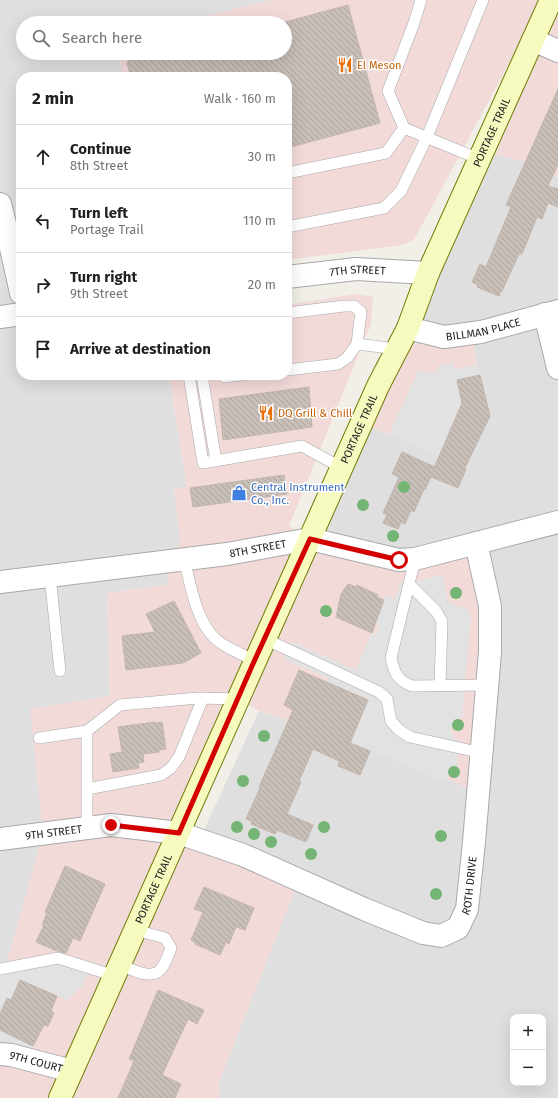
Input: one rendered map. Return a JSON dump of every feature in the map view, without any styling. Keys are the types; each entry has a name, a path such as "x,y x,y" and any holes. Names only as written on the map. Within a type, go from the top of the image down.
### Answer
{"main road":[{"name":"PORTAGE TRAIL","path":"60,1098 376,391 408,328 428,274 551,0"}],"street":[{"path":"533,40 558,52"},
{"path":"0,204 16,270"},
{"name":"7TH STREET","path":"292,276 356,268 428,274"},
{"path":"551,313 558,368"},
{"name":"BILLMAN PLACE","path":"408,328 444,337 481,332 551,313"},
{"path":"0,317 16,315"},
{"name":"8TH STREET","path":"0,582 227,554 310,539 399,560 414,559 558,522"},
{"name":"ROTH DRIVE","path":"179,833 243,855 364,909 423,933 441,936 458,928 467,909 490,652 490,606 476,543"},
{"name":"9TH STREET","path":"0,839 111,825 179,833"},
{"name":"9TH COURT","path":"0,1054 11,1055 72,1072"}],"lane":[{"path":"421,0 414,23 388,91 404,128 479,159"},
{"path":"292,226 384,208 401,191 427,137 483,0"},
{"path":"292,172 386,153 404,128"},
{"path":"292,312 344,306 354,306 361,312 358,344 347,358 338,364 292,369"},
{"path":"358,344 397,349"},
{"path":"190,380 203,463 302,446 342,468"},
{"path":"203,380 216,461"},
{"path":"184,559 194,599 202,619 211,634 223,644 255,661"},
{"path":"414,559 391,658 394,672 402,682 412,686 488,685"},
{"path":"50,576 60,671"},
{"path":"409,584 436,611 442,621 440,686"},
{"path":"265,640 379,692 387,699 391,721 399,730 410,737 482,753"},
{"path":"39,738 87,731 120,705 203,698 238,699"},
{"path":"87,789 161,775 171,768 179,757 203,698"},
{"path":"87,731 87,828"},
{"path":"0,969 58,958 148,975 156,973 162,968 171,948 165,938 135,930"}],"shaded area":[{"path":"0,0 272,0 206,16 16,16 16,60 119,60 123,72 16,72 16,380 170,380 187,487 174,489 181,541 166,585 107,593 110,696 43,834 37,860 6,965 0,966"},
{"path":"272,0 543,0 414,240 403,245 292,259 292,72 123,72 119,60 292,60 292,16 206,16"},
{"path":"558,0 558,177 525,162 483,151"},
{"path":"483,151 525,162 558,177 558,1098 221,1098 218,1085 203,832 259,711 339,736 478,792 415,559 310,539 361,424 389,434 465,467 477,364 472,333 408,328"},
{"path":"355,294 373,297 371,324 289,526 310,539 399,560 476,543 490,606 478,792 339,736 259,711 238,699 179,833 299,880 218,1085 221,1098 0,1098 0,966 6,965 43,834 30,709 110,696 107,593 166,585 180,541 174,488 187,487 170,380 292,380 292,304"},
{"path":"408,328 472,333 477,364 490,416 465,467 389,434 361,424"},
{"path":"453,362 455,370 477,364 480,375 457,380 462,403 440,456 389,434 418,371 432,373 436,372 438,366"},
{"path":"442,574 448,601 457,606 466,608 471,615 462,716 454,721 451,730 454,738 459,741 457,767 450,769 446,783 350,741 368,700 328,682 329,678 284,660 291,641 356,670 371,633 377,635 380,627 375,625 384,600 387,596 396,599 400,582 409,584"},
{"path":"67,957 84,963 93,961 81,988 66,1000 20,980 11,1000 7,998 0,1014 0,966"},
{"path":"0,1030 33,1046 29,1052 0,1045"}],"building":[{"path":"348,5 380,123 292,147 292,72 130,72 127,63 129,60 292,60 292,20"},
{"path":"558,89 558,164 548,186 558,189 558,207 548,203 542,219 537,217 522,254 519,254 499,296 477,287 478,285 472,282 480,264 486,267 511,207 506,205"},
{"path":"480,375 490,416 465,468 466,469 458,488 431,477 414,512 411,510 405,524 401,522 398,529 383,523 387,515 383,513 399,477 392,474 402,452 435,467 462,403 457,380"},
{"name":"DQ Grill & Chill","path":"309,387 312,427 223,440 219,399"},
{"path":"284,475 287,494 193,507 190,488"},
{"path":"348,584 356,587 357,585 378,595 377,597 384,600 372,633 336,617 341,594"},
{"path":"174,601 201,653 183,663 126,670 122,636 155,632 146,614"},
{"path":"299,670 368,700 350,743 370,751 360,775 338,766 339,761 313,749 299,781 301,782 287,814 313,825 306,842 277,830 275,834 251,824 252,821 246,819 293,710 284,705"},
{"path":"162,722 166,749 159,750 159,752 143,754 144,762 138,763 139,768 113,772 110,754 122,752 118,727"},
{"path":"65,866 105,884 80,941 73,938 66,953 57,951 36,942 44,925 42,925 47,913 45,912"},
{"path":"204,887 254,908 245,930 236,927 229,944 226,942 220,955 195,944 196,943 191,940 203,912 194,909"},
{"path":"20,980 57,996 51,1011 54,1013 48,1026 44,1025 33,1046 0,1030 0,1014 7,998 11,1000"},
{"path":"158,990 204,1010 197,1024 188,1019 162,1075 181,1084 175,1098 118,1098 134,1061 129,1059"}],"place":[{"name":"El Meson","path":"345,65"},
{"name":"DQ Grill & Chill","path":"266,413"},
{"name":"Central Instrument Co., Inc.","path":"239,493"}],"route":[{"path":"111,825 179,833 252,666 310,539 399,560"}]}
